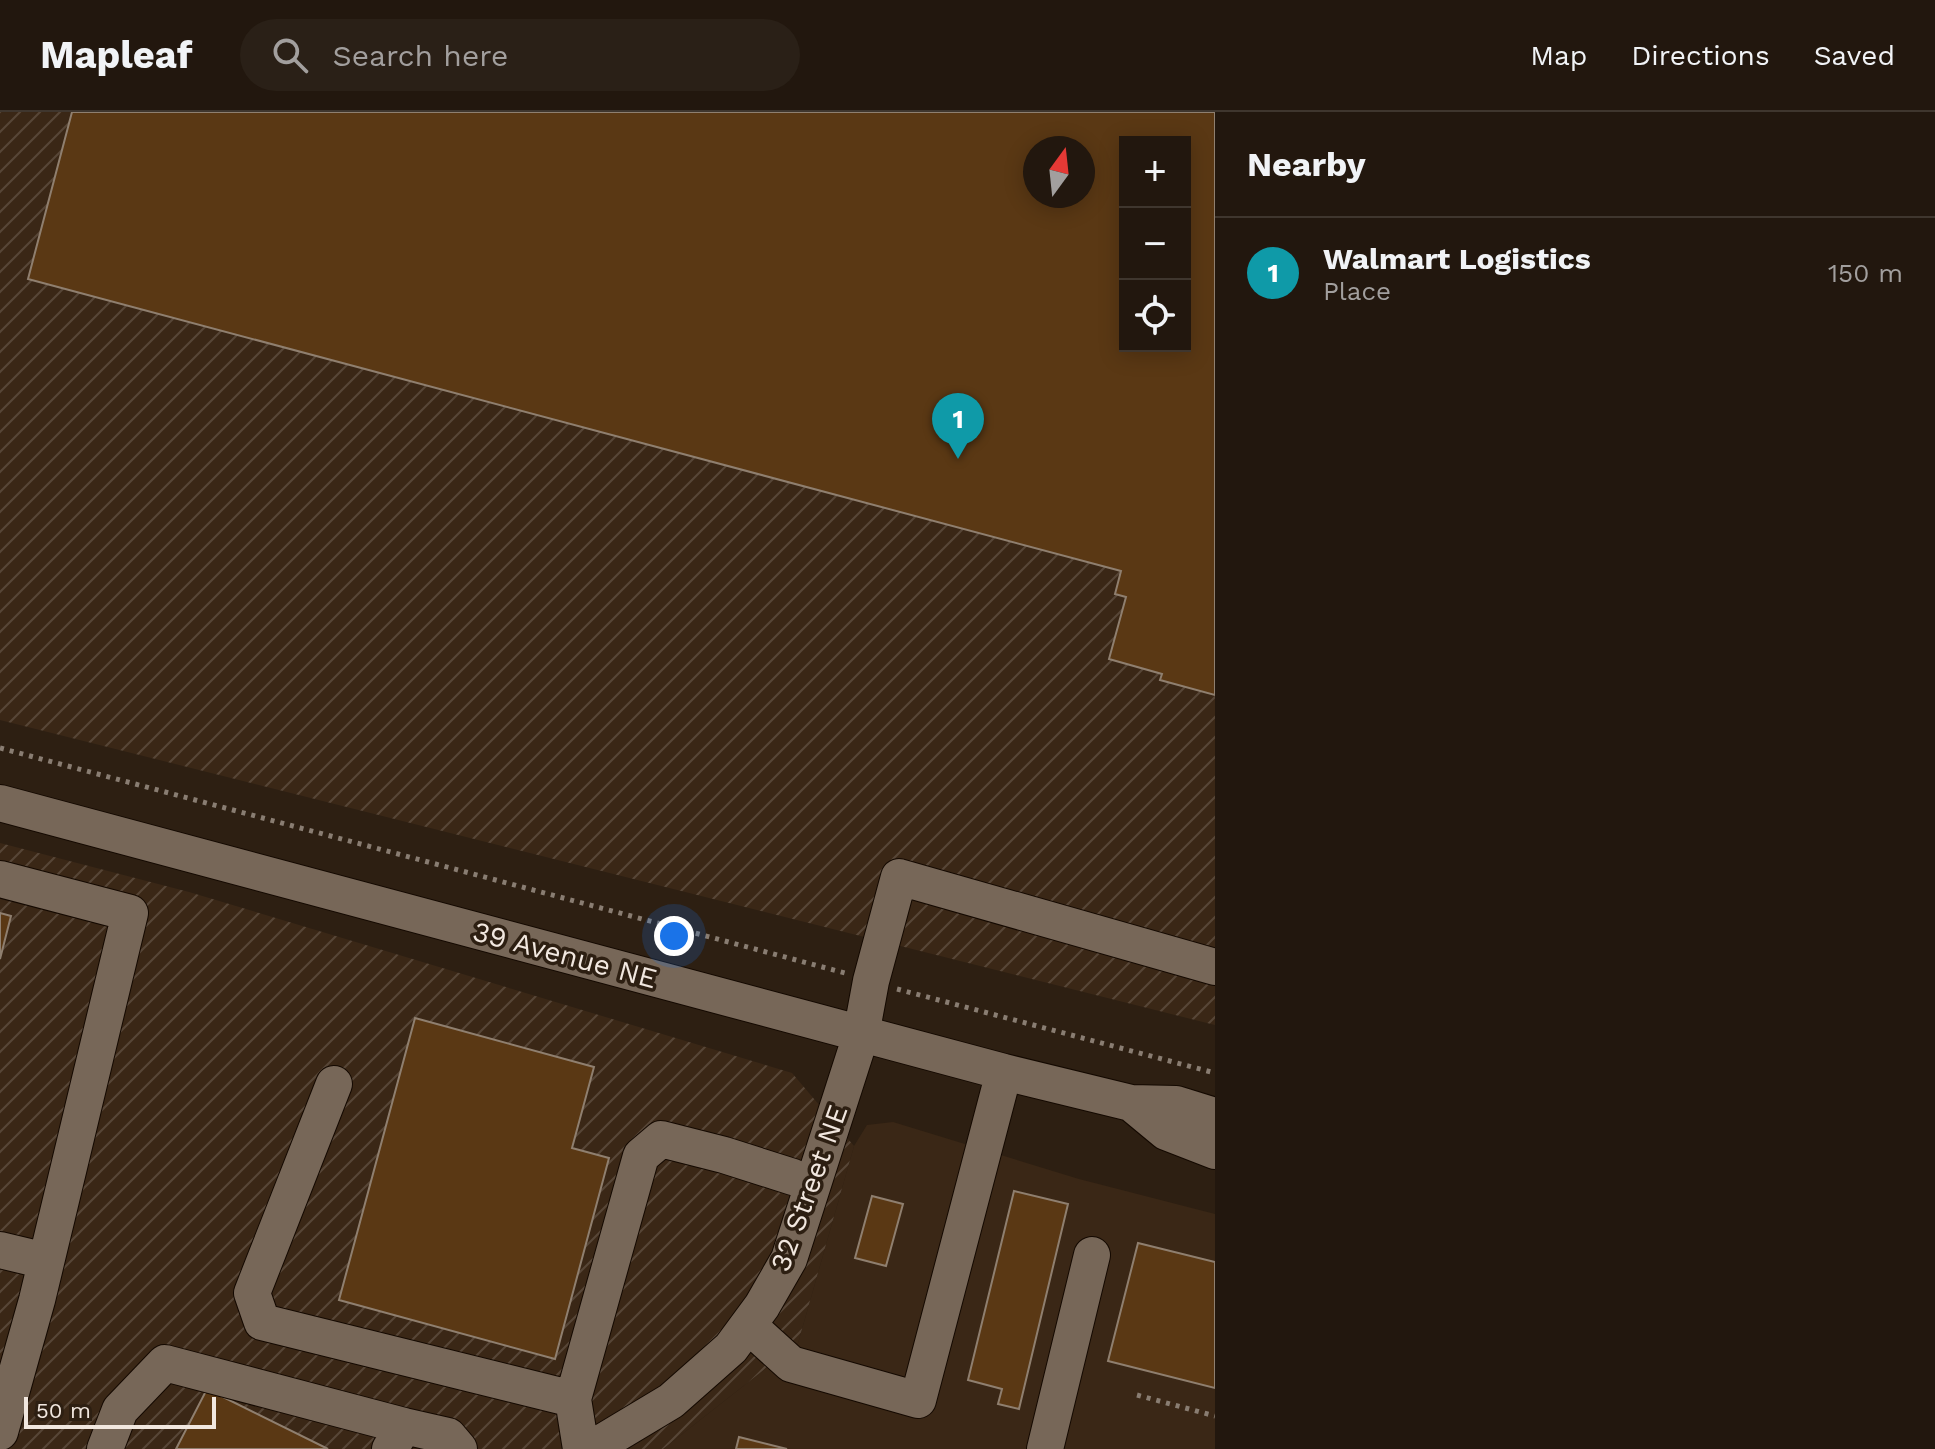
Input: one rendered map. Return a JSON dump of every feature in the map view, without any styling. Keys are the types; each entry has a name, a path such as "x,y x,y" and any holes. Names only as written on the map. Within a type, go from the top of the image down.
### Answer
{"street":[{"name":"39 Avenue NE","path":"0,803 1004,1072 1131,1103 1176,1104 1215,1116"},
{"name":"32 Street NE","path":"591,1449 671,1401 731,1348 762,1306 789,1259 861,1035 871,981 899,877 1215,967"},
{"path":"0,879 130,913 46,1261 0,1432"},
{"path":"748,1325 791,1364 918,1400 1004,1072"},
{"path":"334,1084 252,1293 262,1322 573,1399"},
{"name":"39 Avenue NE","path":"1131,1103 1166,1132 1215,1151"},
{"path":"581,1449 573,1399 641,1156 661,1139 793,1177"},
{"path":"0,1250 46,1261"},
{"path":"1045,1449 1092,1255"},
{"path":"105,1449 120,1410 165,1363 397,1437 448,1436 459,1449"}],"path":[{"path":"0,748 1215,1073"},
{"path":"1137,1395 1215,1416"}],"shaded area":[{"path":"0,112 1215,112 1215,1025 0,720"},
{"path":"0,843 189,892 792,1073 854,1146 798,1343 663,1449 0,1449"},
{"path":"893,1122 1079,1179 1215,1214 1215,1449 663,1449 798,1343 854,1146 867,1125"}],"building":[{"path":"72,112 1215,112 1215,695 1160,680 1162,674 1109,659 1126,597 1115,594 1121,571 28,279"},
{"path":"0,913 11,916 0,959"},
{"path":"415,1018 594,1067 572,1148 609,1158 555,1359 339,1300"},
{"path":"1014,1191 1068,1204 1019,1409 998,1404 1002,1389 968,1380"},
{"path":"872,1196 903,1204 886,1266 855,1258"},
{"path":"1138,1243 1215,1262 1215,1388 1108,1361"},
{"path":"207,1389 328,1449 176,1449"},
{"path":"739,1437 787,1449 736,1449"}],"place":[{"name":"Walmart Logistics","path":"958,459"}]}
